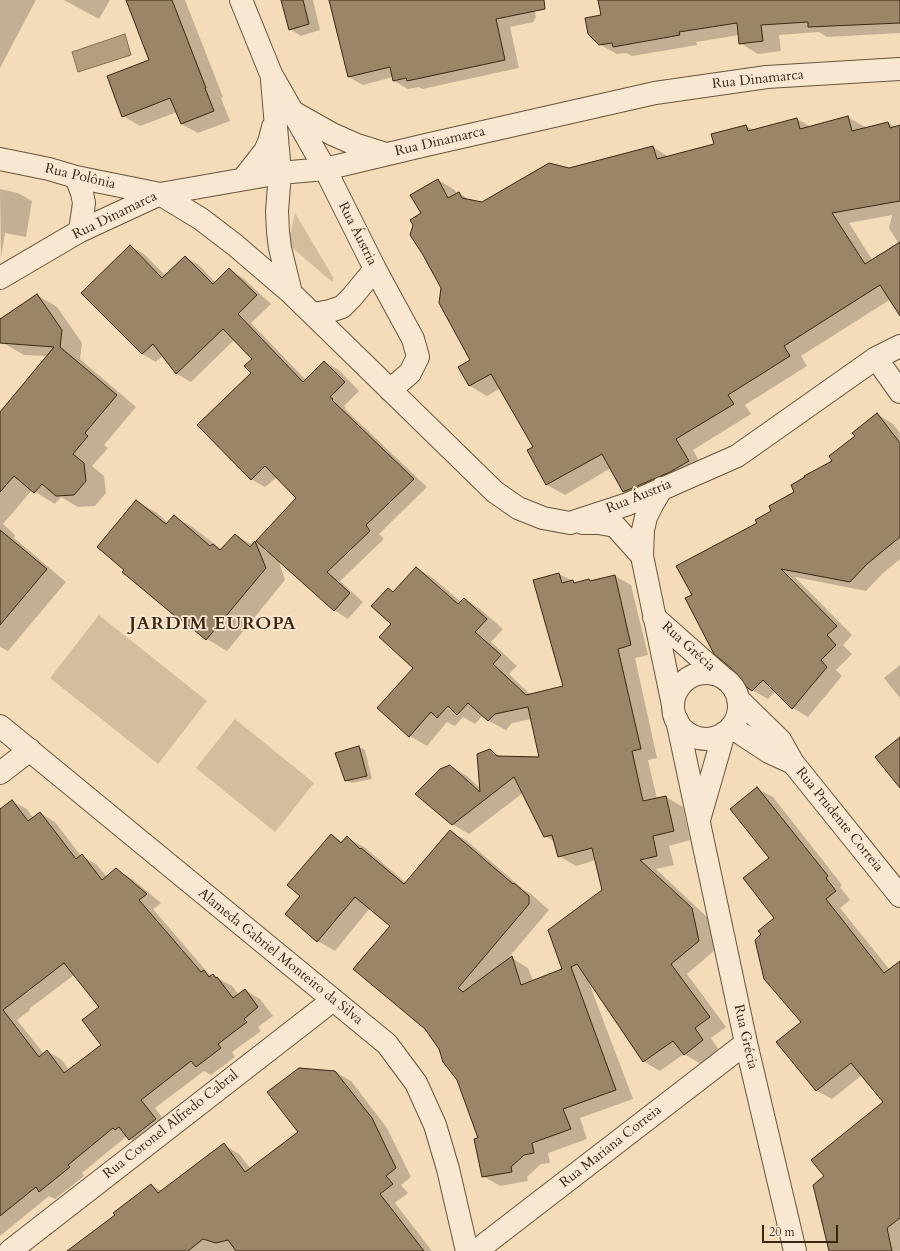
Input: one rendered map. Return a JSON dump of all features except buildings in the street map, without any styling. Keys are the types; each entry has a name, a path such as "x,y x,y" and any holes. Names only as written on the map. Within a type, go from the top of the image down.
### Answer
{"street":[{"name":"Rua Áustria","path":"241,0 271,74 284,116 325,169 375,269 413,339 418,357 410,374 390,390"},
{"name":"Rua Dinamarca","path":"0,278 80,231 160,194 280,173 325,169 655,93 766,77 900,69"},
{"name":"Rua Áustria","path":"284,116 277,211 280,248 291,293"},
{"path":"243,179 264,151 284,116 388,155"},
{"name":"Rua Polônia","path":"0,159 48,169 76,177 160,194"},
{"path":"76,177 82,192 84,203 80,231"},
{"name":"Rua Áustria","path":"160,194 201,219 235,245 291,293 495,492 518,508 543,518 570,523 628,504 737,456 876,358 900,346"},
{"path":"313,314 342,307 375,269"},
{"path":"876,358 900,392"},
{"name":"Rua Grécia","path":"662,488 646,517 643,530 642,556 746,1043 795,1251"},
{"path":"570,523 599,523 615,526 642,556"},
{"name":"Rua Grécia","path":"654,617 722,677"},
{"path":"700,674 712,674 722,677 730,683 735,690 738,699 739,709 737,719 728,730 714,738 703,739 692,736 683,729 675,713 676,694 682,684 690,677 700,674"},
{"name":"Rua Prudente Correia","path":"738,699 780,740 793,763 900,896"},
{"name":"Alameda Gabriel Monteiro da Silva","path":"0,726 387,1044 416,1083 435,1125 448,1169 467,1251"},
{"name":"Rua Grécia","path":"698,823 728,730"},
{"name":"Rua Prudente Correia","path":"728,730 793,763"},
{"path":"0,773 30,750"},
{"name":"Rua Coronel Alfredo Cabral","path":"10,1251 333,1000"},
{"name":"Rua Mariana Correia","path":"476,1251 746,1043"}],"shaded area":[{"path":"125,34 131,55 78,72 72,52"},
{"path":"295,213 333,277 333,282 288,244"},
{"path":"99,615 207,701 158,764 50,678"},
{"path":"235,719 314,783 275,832 196,768"}],"district":[{"name":"JARDIM EUROPA","path":"213,625"}]}
